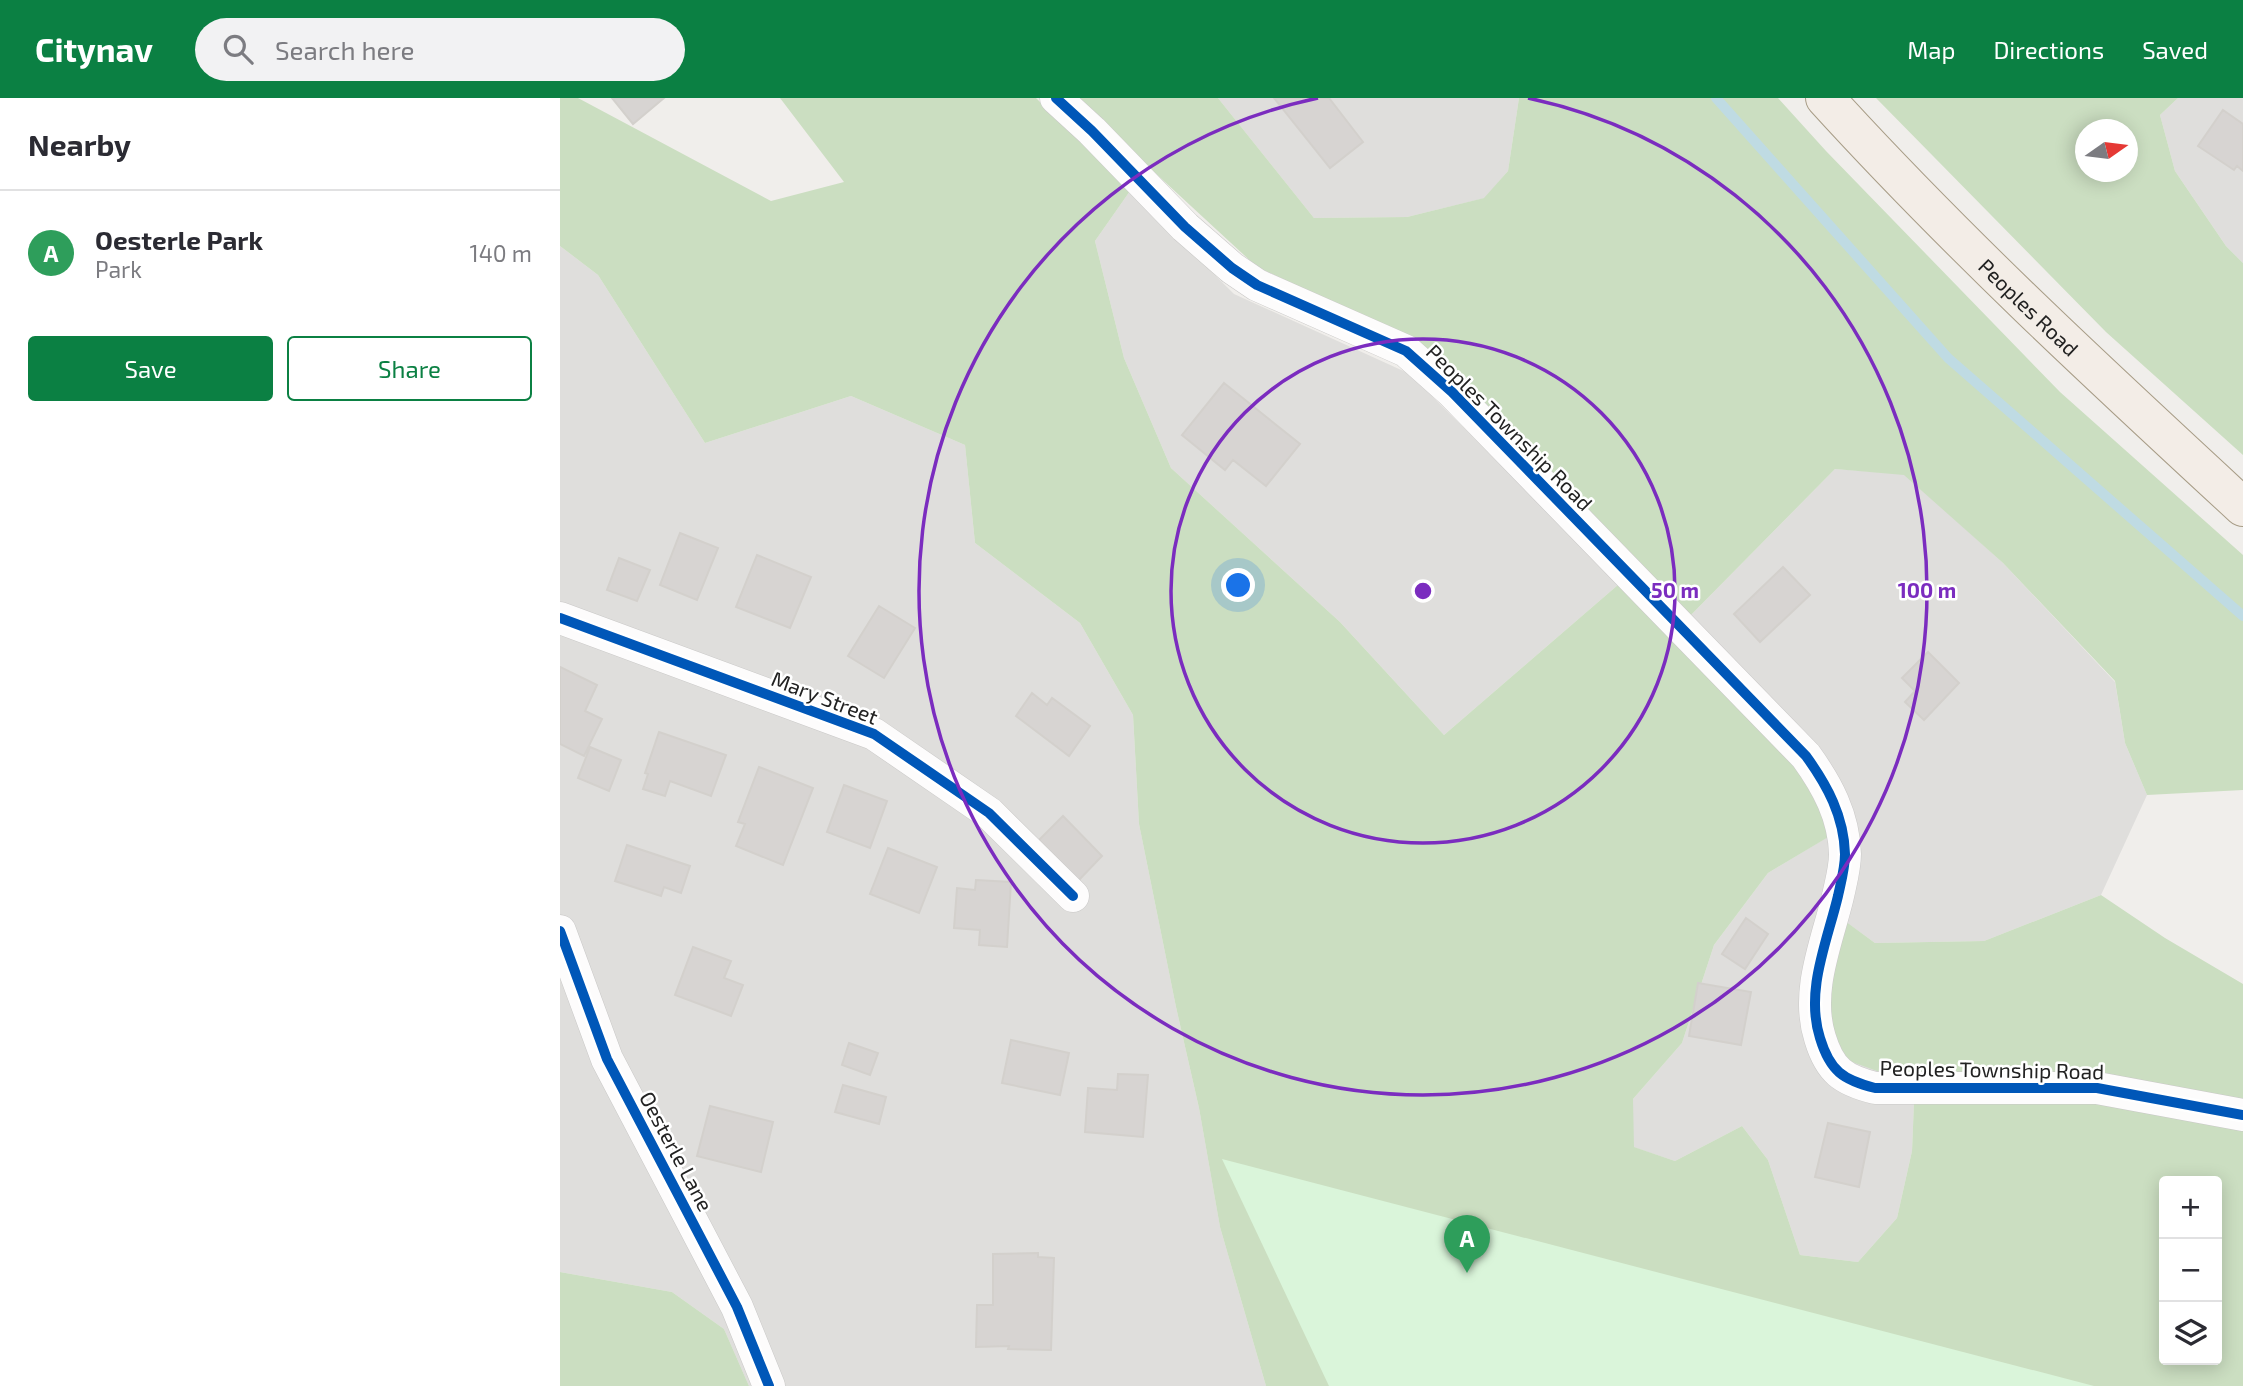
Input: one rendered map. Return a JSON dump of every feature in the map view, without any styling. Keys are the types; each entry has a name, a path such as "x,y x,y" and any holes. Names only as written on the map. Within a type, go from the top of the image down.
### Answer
{"main road":[{"name":"Peoples Road","path":"1825,98 2087,363 2243,507"}],"street":[{"name":"Peoples Township Road","path":"1056,98 1092,131 1185,227 1232,268 1257,285 1406,351 1452,391 1806,756 1824,780 1834,800 1845,854 1843,874 1815,987 1814,1010 1823,1049 1830,1063 1841,1075 1854,1083 1875,1088 2097,1088 2243,1115"},
{"name":"Mary Street","path":"560,618 874,734 989,813 1016,836 1073,896"},
{"name":"Oesterle Lane","path":"560,931 607,1059 737,1307 769,1386"}],"shaded area":[{"path":"1218,98 1519,98 1508,171 1485,198 1407,217 1314,218"},
{"path":"2178,98 2243,98 2243,263 2226,246 2175,171 2160,115"},
{"path":"1130,191 1234,294 1410,374 1619,584 1444,735 1340,622 1171,468 1124,358 1095,241"},
{"path":"560,246 598,275 705,443 851,396 965,445 975,543 1080,623 1133,715 1139,824 1199,1108 1220,1227 1266,1386 749,1386 724,1329 672,1292 560,1272"},
{"path":"1835,469 1905,474 2003,563 2115,682 2125,743 2147,795 2101,895 1984,941 1875,943 1846,922 1915,1078 1912,1151 1897,1218 1858,1262 1800,1255 1768,1160 1742,1126 1675,1161 1633,1147 1633,1099 1682,1043 1714,945 1768,873 1841,829 1687,619"}],"green space":[{"path":"560,98 578,98 771,201 844,182 780,98 1036,98 1130,191 1095,241 1124,358 1171,468 1340,622 1444,735 1619,584 1797,763 1816,793 1830,836 1768,873 1714,945 1682,1043 1633,1099 1634,1147 1675,1161 1742,1126 1768,1160 1800,1255 1858,1262 1897,1218 1912,1151 1914,1102 2094,1098 2243,1130 2243,1386 1266,1386 1220,1227 1199,1108 1139,824 1133,715 1080,623 975,543 965,445 851,396 705,443 598,275 560,246"},
{"path":"1074,98 1218,98 1314,218 1407,217 1484,198 1508,171 1519,98 1778,98 2060,392 2243,555 2243,790 2147,795 2125,743 2115,681 2003,563 1904,475 1835,469 1687,619 1411,339 1257,267"},
{"path":"1876,98 2178,98 2160,115 2175,171 2226,246 2243,263 2243,455 2106,332"},
{"path":"2101,895 2165,938 2243,984 2243,1099 1888,1075 1844,1059 1830,1028 1830,986 1845,921 1875,943 1984,941"},
{"path":"1222,1159 2094,1386 1329,1386"},
{"path":"560,1272 672,1292 724,1329 749,1386 560,1386"}],"building":[{"path":"612,98 664,98 633,124"},
{"path":"1274,98 1329,98 1363,142 1330,168"},
{"path":"2223,110 2243,124 2243,171 2237,166 2234,170 2198,146"},
{"path":"1224,383 1300,444 1266,486 1233,460 1225,470 1182,435"},
{"path":"680,533 718,548 697,600 660,585"},
{"path":"757,555 811,577 790,628 736,607"},
{"path":"619,558 650,570 637,601 607,590"},
{"path":"1783,567 1810,595 1760,642 1734,614"},
{"path":"879,606 915,628 884,678 848,656"},
{"path":"1928,652 1959,683 1924,720 1905,702 1915,691 1902,678"},
{"path":"560,667 597,685 585,711 602,719 584,756 560,744"},
{"path":"1032,693 1047,705 1052,698 1090,726 1069,756 1016,716"},
{"path":"659,732 726,755 711,796 670,781 665,796 643,789 648,774 645,773"},
{"path":"590,747 621,760 609,791 578,778"},
{"path":"759,767 813,788 783,865 736,846 745,824 738,822"},
{"path":"844,785 887,801 870,848 827,832"},
{"path":"1063,816 1102,856 1077,882 1037,842"},
{"path":"627,845 690,866 681,893 664,887 661,896 615,881"},
{"path":"888,848 937,867 919,913 870,894"},
{"path":"976,880 1011,882 1007,947 979,945 980,930 954,928 957,888 975,890"},
{"path":"1746,918 1768,934 1745,969 1722,954"},
{"path":"693,947 731,961 724,978 743,985 731,1016 675,995"},
{"path":"1698,983 1751,992 1741,1045 1689,1036"},
{"path":"1011,1040 1069,1053 1060,1095 1002,1083"},
{"path":"849,1043 878,1053 870,1075 842,1065"},
{"path":"1118,1074 1148,1075 1143,1137 1085,1132 1088,1088 1117,1090"},
{"path":"843,1085 886,1097 879,1124 835,1112"},
{"path":"710,1106 773,1122 761,1172 697,1156"},
{"path":"1828,1123 1870,1132 1859,1187 1815,1177"},
{"path":"1038,1253 1038,1257 1054,1258 1051,1350 1008,1349 1009,1346 976,1347 977,1305 993,1305 993,1254"}],"waterway":[{"path":"1716,98 1948,358 2243,616"}],"cycle path":[{"path":"1056,98 1092,131 1185,227 1232,268 1257,285 1406,351 1452,392 1806,756 1833,802 1844,840 1844,870 1819,967 1815,1002 1820,1038 1828,1059 1839,1072 1854,1081 1875,1088 2097,1088 2243,1115"},
{"path":"560,618 874,734 989,813 1073,896"},
{"path":"560,931 607,1059 737,1307 769,1386"}],"place":[{"name":"Oesterle Park","path":"1467,1273"}]}
